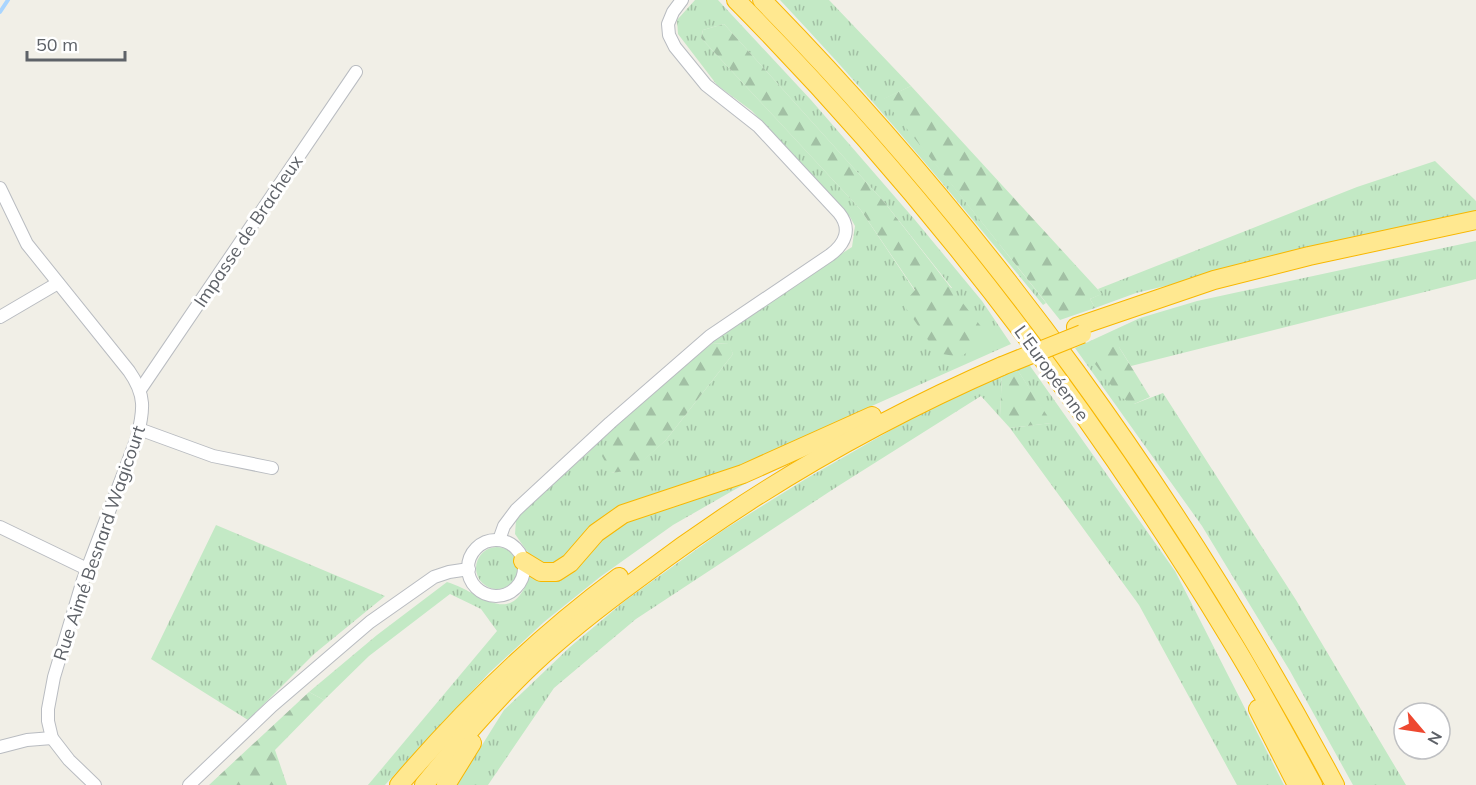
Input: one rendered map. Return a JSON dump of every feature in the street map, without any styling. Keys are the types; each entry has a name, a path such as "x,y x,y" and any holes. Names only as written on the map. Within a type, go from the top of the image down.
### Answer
{"highway":[{"name":"L'Européenne","path":"736,0 857,130 977,274 1093,429 1206,599 1313,785"},
{"name":"L'Européenne","path":"762,0 833,76 927,183 1066,359 1125,442 1196,549 1250,636 1335,785"},
{"path":"523,561 541,572 556,572 570,563 596,533 623,514 742,474 999,362 1151,300 1222,278 1309,256 1476,220"},
{"path":"1079,330 1246,281 1476,229"},
{"path":"424,785 511,686 547,651 694,537 786,478 999,362"},
{"path":"399,785 450,728 510,668 608,585 719,507 816,448 884,411"},
{"path":"1206,599 1235,666 1297,785"},
{"path":"446,785 468,749 501,706 560,649 588,617"},
{"path":"1314,747 1341,785"}],"street":[{"path":"499,540 504,526 516,510 630,405 718,330 830,255 840,246 845,237 847,228 839,213 758,126 706,85 675,47 669,36 668,24 682,0"},
{"name":"Impasse de Bracheux","path":"141,390 356,72"},
{"path":"0,188 23,238 129,371 141,390"},
{"path":"0,316 58,283"},
{"name":"Rue Aimé Besnard Wagicourt","path":"52,738 48,721 51,689 87,569 139,429 142,407 141,390"},
{"path":"139,429 213,456 272,468"},
{"path":"0,527 87,569"},
{"path":"499,540 516,548 523,561 524,570 519,584 508,593 498,596 488,594 476,587 471,579 469,569 472,555 485,542 499,540"},
{"path":"189,785 293,687 390,607 434,577 469,569"},
{"path":"0,747 27,740 52,738 69,760 95,785"}],"green space":[{"path":"695,0 718,0 811,100 915,220 982,301 1011,344 847,417 770,455 656,497 561,560 545,563 533,558 515,534 516,520 523,510 589,452 618,422 611,473 633,469 666,440 733,354 728,343 711,344 735,322 852,247 855,226 850,217 752,111 717,85 678,34 677,20","holes":["724,24 885,203 952,288 915,291 860,209 701,38 703,30"]},
{"path":"780,0 829,0 911,86 884,99 1046,303 1043,305 882,112"},
{"path":"724,24 885,203 990,338 960,357 937,353 903,304 915,290 860,209 701,38 703,30"},
{"path":"911,86 1102,294 1090,299 1095,308 1060,320 883,99"},
{"path":"1435,161 1476,201 1476,212 1136,293 1095,308 1090,299 1101,294 1098,289 1357,187"},
{"path":"1476,241 1476,279 1131,366 1119,347 1134,404 1163,393 1296,600 1406,785 1353,785 1290,671 1202,526 1075,348 1140,318 1197,301"},
{"path":"729,343 733,354 666,440 633,470 611,473 602,456 618,422 711,344"},
{"path":"1093,347 1119,347 1150,397 1134,404 1120,397 1092,360"},
{"path":"1028,363 1175,571 1284,785 1237,785 1139,605 1010,428 1051,423 1015,366"},
{"path":"1015,366 1052,423 1010,428 1000,417 1002,371"},
{"path":"1002,371 1000,417 981,396 835,488 636,619 554,688 488,785 457,785 504,710 570,647 626,600 725,529 809,477 919,414"},
{"path":"762,474 673,525 600,577 544,622 489,673 385,785 368,785 497,631 481,609 450,594 369,656 324,700 309,692 377,635 447,582 494,603 505,604 514,601 523,591 530,574 545,578 621,521"},
{"path":"216,525 385,596 314,654 248,720 151,659"},
{"path":"497,547 512,553 518,568 512,583 497,589 482,583 476,568 482,553"},
{"path":"309,692 324,700 275,750 287,785 209,785"}],"waterway":[{"path":"0,12 8,0"}]}
